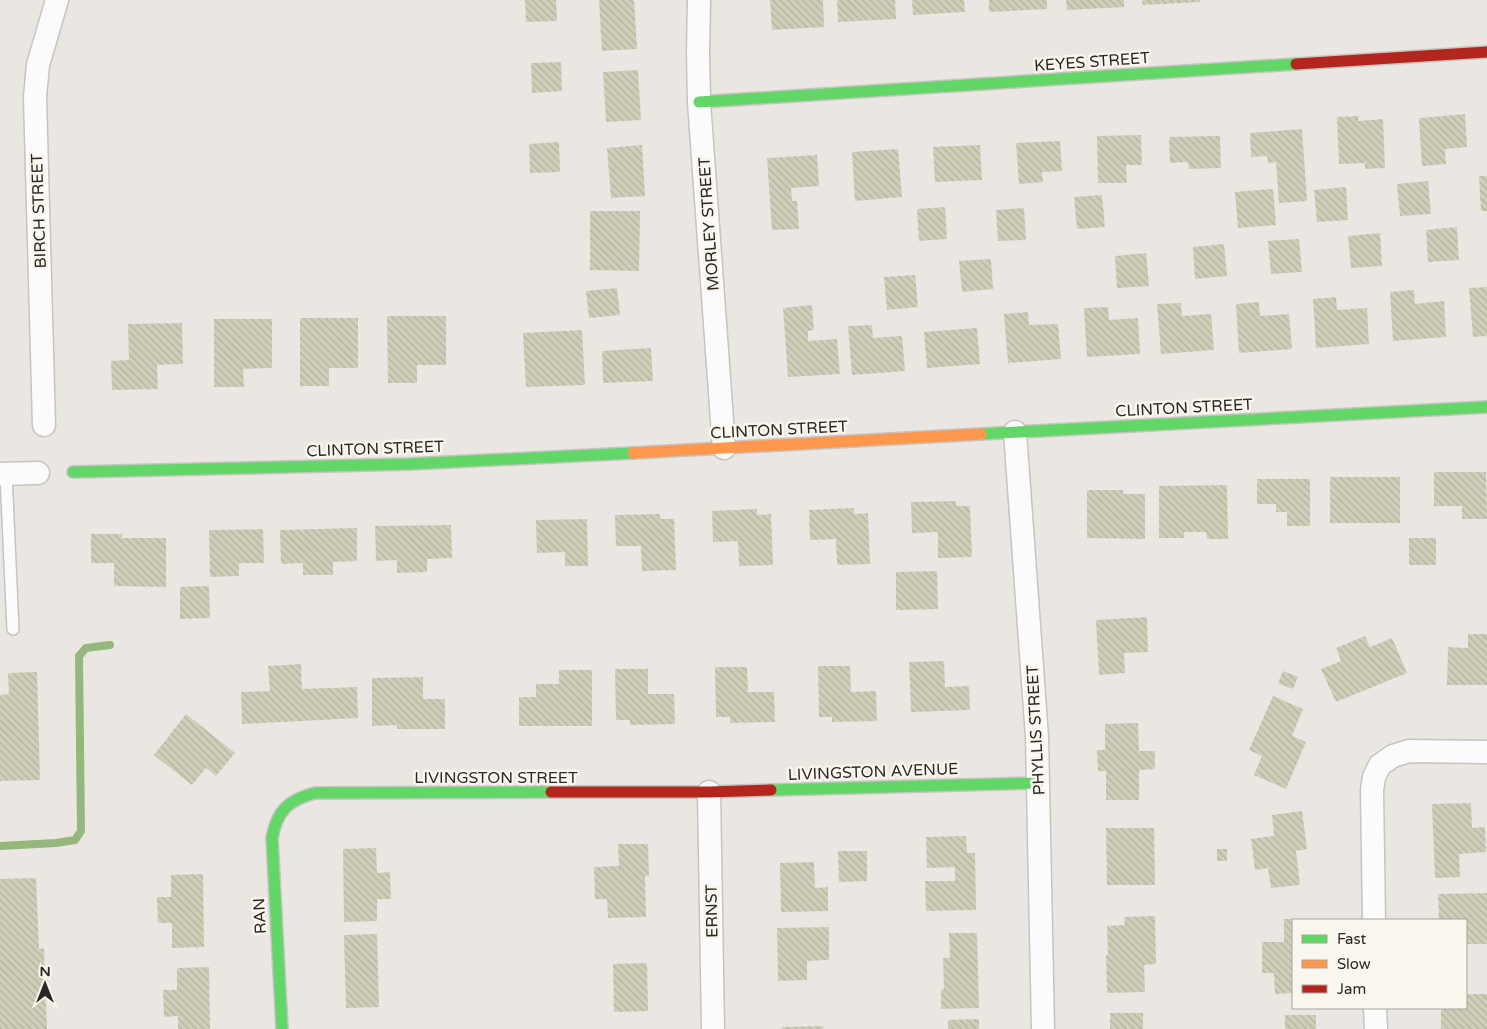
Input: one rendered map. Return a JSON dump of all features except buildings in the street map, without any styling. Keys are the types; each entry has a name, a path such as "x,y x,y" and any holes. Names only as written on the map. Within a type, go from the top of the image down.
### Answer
{"street":[{"name":"BIRCH STREET","path":"44,425 35,97 38,65 57,0"},
{"name":"MORLEY STREET","path":"699,0 699,102 724,448"},
{"name":"KEYES STREET","path":"699,102 1487,52"},
{"name":"CLINTON STREET","path":"73,472 410,464 1487,407"},
{"name":"PHYLLIS STREET","path":"1015,432 1037,737 1043,1029"},
{"path":"3,474 38,473"},
{"path":"1374,919 1372,790 1374,777 1380,765 1394,756 1409,751 1487,752"},
{"name":"LIVINGSTON AVENUE","path":"709,792 1038,783"},
{"name":"LIVINGSTON STREET","path":"286,806 293,800 315,793 709,792"},
{"name":"ERNST","path":"709,792 713,1029"},
{"name":"RAN","path":"282,1029 272,838 274,824 280,812 286,806"},
{"path":"1375,1009 1376,1029"}],"lane":[{"path":"3,474 13,629"}],"waterway":[{"path":"0,846 75,840 81,831 79,656 86,648 110,645"}],"traffic: fast":[{"path":"699,102 1296,64"},
{"path":"981,434 1487,407"},
{"path":"73,472 410,464 633,453"},
{"path":"771,790 1038,783"},
{"path":"282,1029 272,838 277,821 285,808 298,799 315,793 551,792"}],"traffic: slow":[{"path":"633,453 981,434"}],"traffic: jam":[{"path":"1296,64 1487,52"},
{"path":"551,792 771,790"}]}
